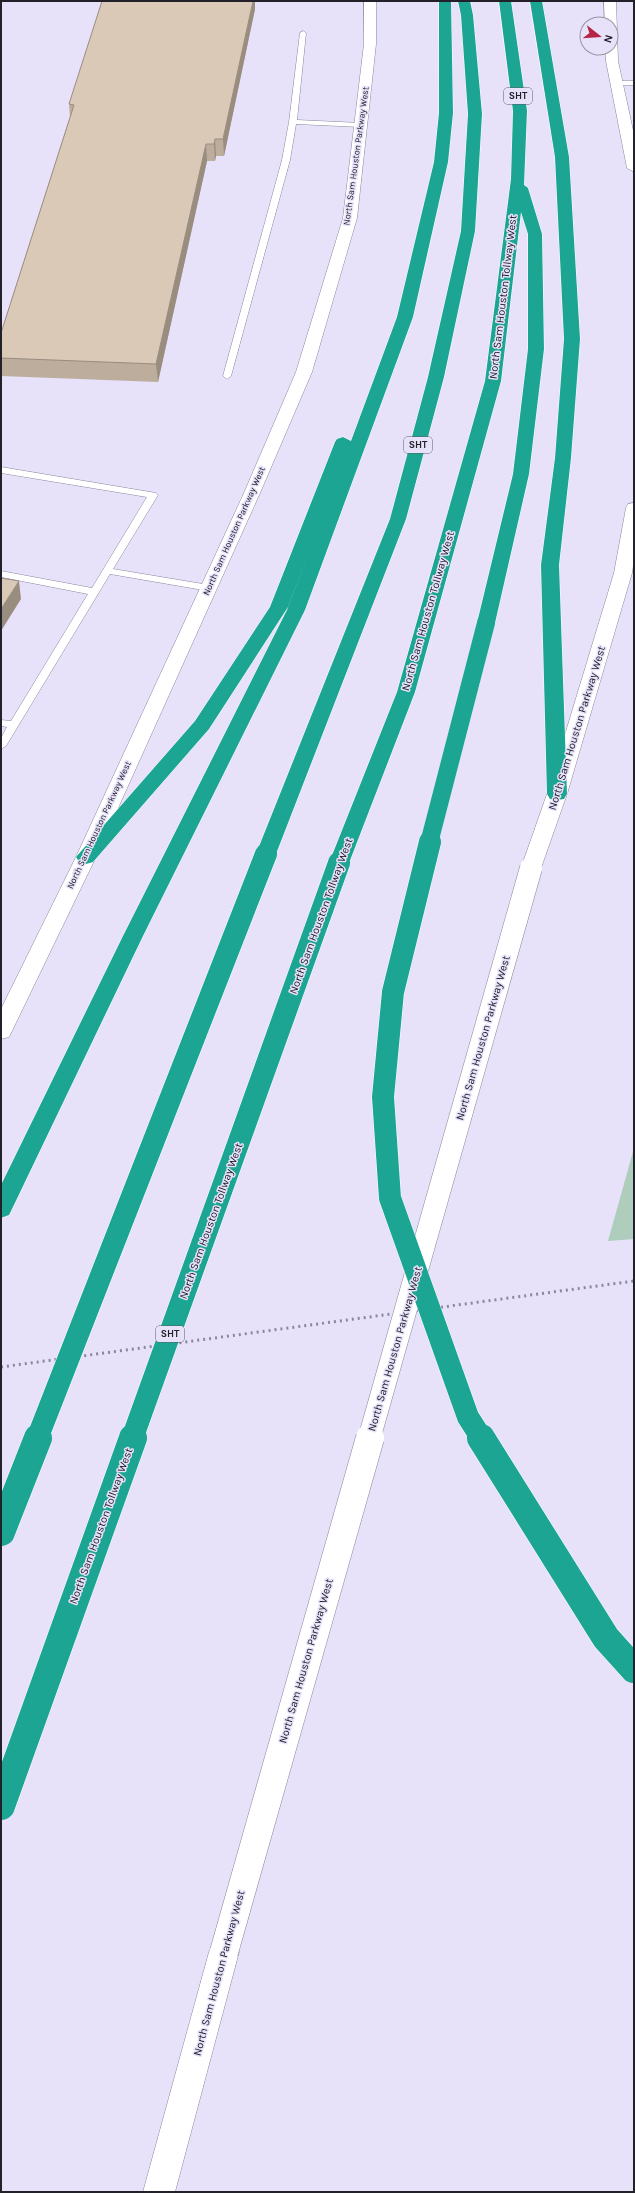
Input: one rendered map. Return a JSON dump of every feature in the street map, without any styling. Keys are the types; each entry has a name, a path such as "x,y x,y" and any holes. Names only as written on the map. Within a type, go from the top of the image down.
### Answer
{"highway":[{"path":"1,1209 132,938 296,610 405,317 441,162 446,113 445,1"},
{"path":"537,6 562,157 572,340 563,458 550,566 557,794"},
{"name":"North Sam Houston Tollway West","path":"1,1806 339,862 406,692 419,640 493,380 518,179 520,111 506,7"},
{"name":"SHT","path":"1,1532 398,519 436,377 468,231 475,114 466,8"},
{"path":"518,179 535,234 536,349 521,474 486,623 438,804 393,992 383,1097 390,1198 468,1417 606,1638 634,1669"},
{"path":"86,857 202,725 278,607 426,224"}],"main road":[{"path":"358,1 370,5"},
{"path":"610,1 611,16"},
{"name":"North Sam Houston Parkway West","path":"1,1031 52,923 86,857 252,493 304,372 350,218 370,44 370,5"},
{"path":"612,56 634,168"},
{"name":"North Sam Houston Parkway West","path":"159,2192 224,1952 531,868 557,794 623,573 630,560 634,508"}],"lane":[{"path":"227,376 286,160 293,122 303,33"},
{"path":"616,83 634,82"},
{"path":"293,122 361,124"},
{"path":"1,470 153,495 1,746"},
{"path":"107,571 209,588"},
{"path":"1,574 95,592"},
{"path":"1,723 14,725"}],"green space":[{"path":"634,1148 634,1239 608,1241"}],"building":[{"path":"102,1 253,1 223,139 215,139 214,144 206,144 156,364 1,358 1,333 74,105 69,104"},
{"path":"1,578 19,581 1,609"}],"railway":[{"path":"1,1367 634,1281"}]}
